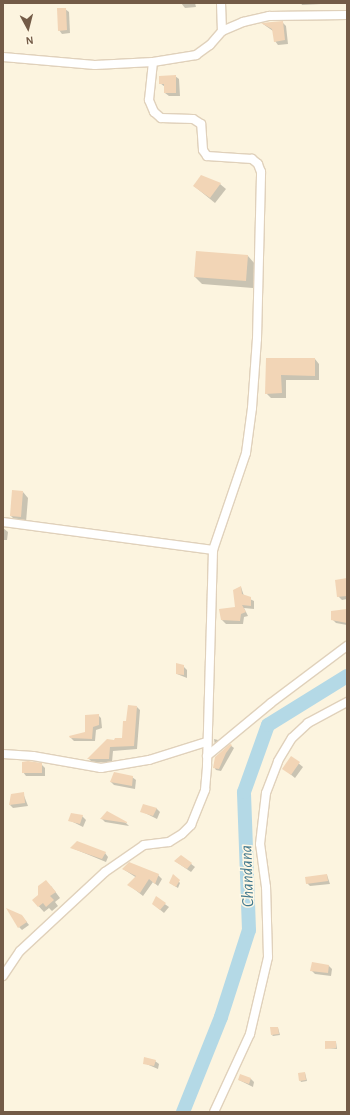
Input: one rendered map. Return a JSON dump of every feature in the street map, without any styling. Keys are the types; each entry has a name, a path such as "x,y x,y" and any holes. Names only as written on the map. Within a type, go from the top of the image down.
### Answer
{"street":[{"path":"221,3 222,31"},
{"path":"3,57 95,65 153,62 196,55 210,45 222,31 243,22 269,16 347,15"},
{"path":"3,976 20,951 51,919 123,857 144,845 169,842 191,825 205,790 206,742 209,730 211,671 212,550 246,453 252,408 257,339 260,172 258,164 252,159 207,156 203,150 201,124 192,119 161,118 154,112 149,100 153,62"},
{"path":"3,522 212,550"},
{"path":"206,756 271,703 347,646"},
{"path":"214,1112 250,1034 268,957 266,887 260,844 266,793 278,761 292,738 308,724 347,702"},
{"path":"3,754 33,756 102,768 149,760 206,742"}],"building":[{"path":"57,8 66,8 67,30 58,31"},
{"path":"283,21 285,40 274,42 272,29 261,23"},
{"path":"176,75 176,93 164,93 164,84 159,84 159,76"},
{"path":"201,175 221,183 210,198 193,186"},
{"path":"196,251 248,255 246,281 194,277"},
{"path":"266,358 315,358 315,376 281,375 282,393 265,394"},
{"path":"12,490 23,491 21,517 10,516"},
{"path":"347,578 347,596 337,597 335,580"},
{"path":"241,586 242,594 251,597 251,606 242,605 246,612 241,614 240,621 221,620 219,609 235,607 233,590"},
{"path":"347,609 347,623 331,620 331,611"},
{"path":"176,663 184,665 184,675 176,674"},
{"path":"128,705 137,706 134,746 110,747 109,759 87,759 107,739 114,740 115,738 122,738 123,721 126,721"},
{"path":"99,714 99,725 93,727 92,739 70,738 69,736 85,732 85,715"},
{"path":"230,744 232,745 226,753 219,769 213,768 215,757"},
{"path":"291,756 300,762 291,775 282,769"},
{"path":"28,761 42,763 42,773 22,773 22,762"},
{"path":"114,772 133,776 132,786 110,782"},
{"path":"24,792 25,803 9,805 11,794"},
{"path":"143,804 157,808 153,816 140,812"},
{"path":"107,811 127,822 127,823 100,819"},
{"path":"71,813 83,815 80,824 68,821"},
{"path":"77,841 106,852 102,859 70,848"},
{"path":"181,855 192,863 187,869 174,861"},
{"path":"129,862 159,874 155,884 149,879 140,893 127,885 136,876 122,869"},
{"path":"173,874 180,880 176,887 169,883"},
{"path":"327,874 328,881 306,884 305,877"},
{"path":"46,880 56,892 50,896 54,900 46,907 43,903 38,907 32,900 38,895 38,886"},
{"path":"156,896 166,903 160,910 152,904"},
{"path":"6,908 22,915 27,922 18,928"},
{"path":"312,962 329,965 328,973 310,971"},
{"path":"270,1027 278,1027 279,1034 271,1035"},
{"path":"325,1041 336,1041 336,1048 325,1049"},
{"path":"144,1057 156,1060 154,1066 143,1064"},
{"path":"305,1072 306,1080 299,1081 298,1073"},
{"path":"240,1074 251,1078 249,1084 238,1080"}],"waterway":[{"name":"Chandana","path":"183,1112 221,1017 249,930 244,792 268,725 347,676"}]}
